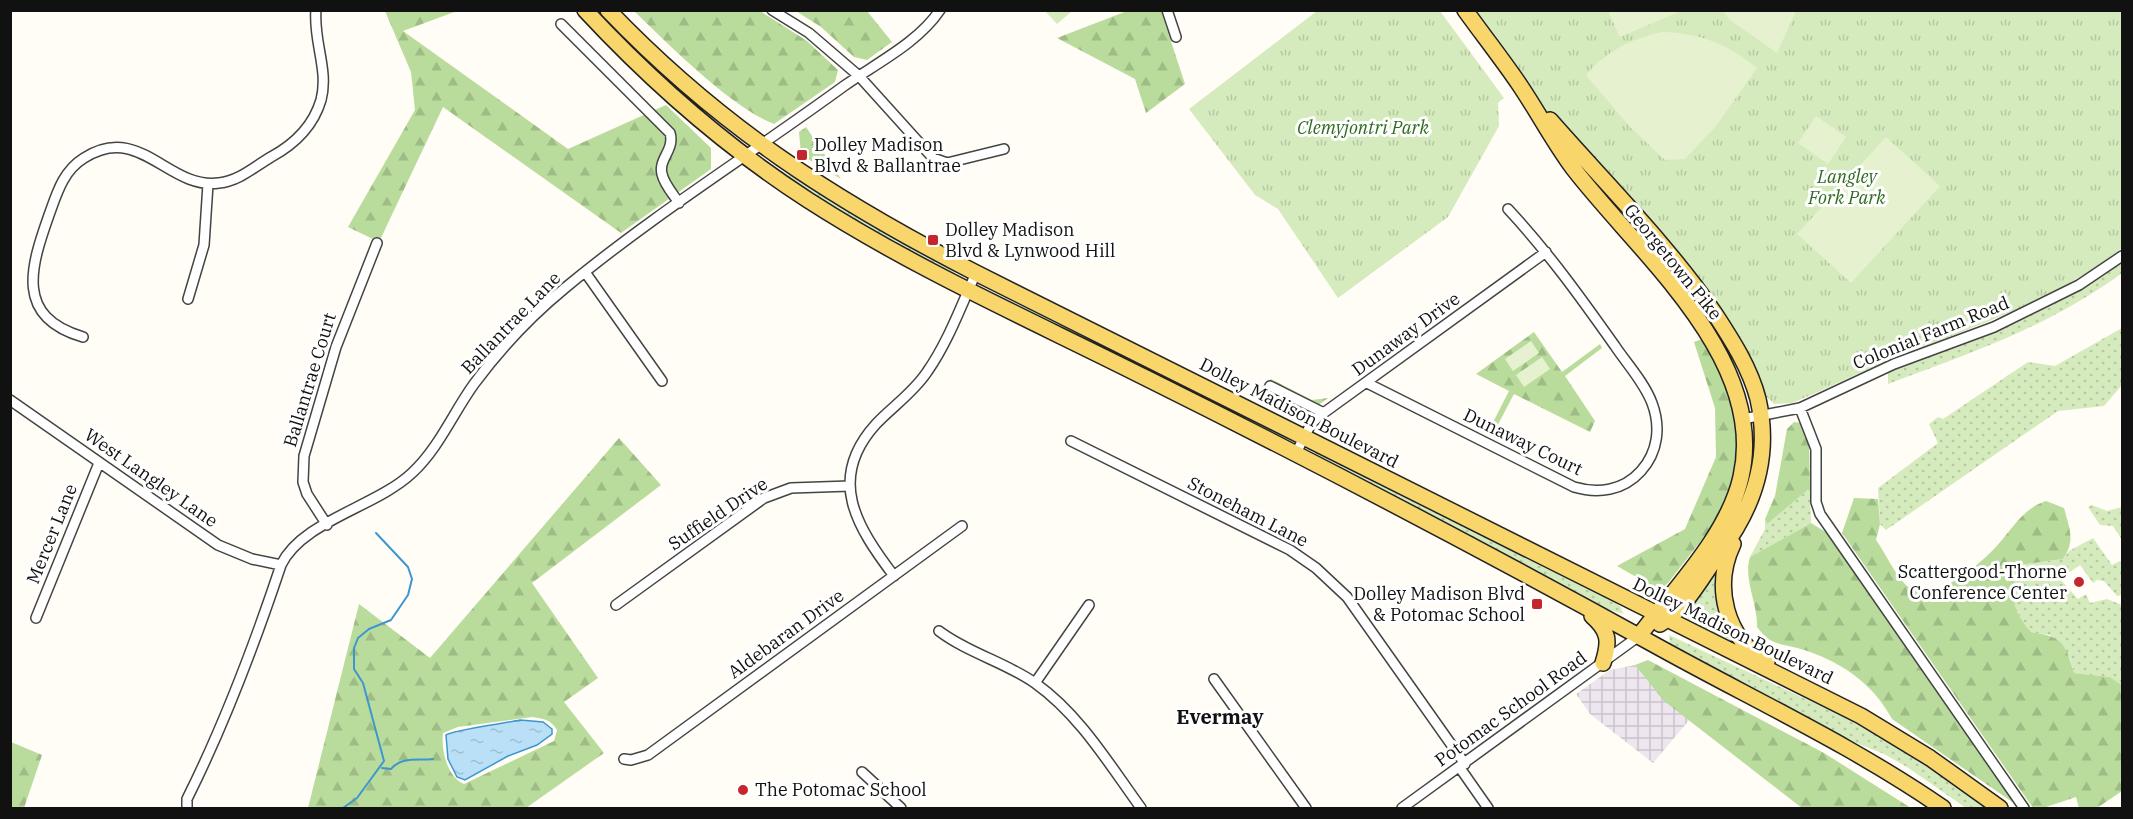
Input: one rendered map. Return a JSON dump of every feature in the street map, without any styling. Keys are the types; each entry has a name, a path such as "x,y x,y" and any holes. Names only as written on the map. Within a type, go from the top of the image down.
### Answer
{"main road":[{"name":"Dolley Madison Boulevard","path":"585,10 665,90 744,156 832,215 969,289 1296,453 1852,751 1944,808"},
{"name":"Dolley Madison Boulevard","path":"608,10 678,78 761,145 852,206 976,273 1833,702 1916,749 2000,808"},
{"name":"Georgetown Pike","path":"1465,10 1520,86 1690,279 1743,361 1755,390 1761,417 1760,468 1746,515 1661,617 1639,636"},
{"name":"Georgetown Pike","path":"1520,86 1544,128 1578,174 1695,316 1729,373 1743,419 1743,468 1732,505 1661,617"},
{"path":"1746,515 1724,572 1725,602 1731,623 1741,640 1756,655 1833,702"},
{"path":"1575,603 1606,632 1608,645 1603,663"}],"street":[{"path":"83,337 71,334 51,321 37,302 31,280 34,258 66,175 79,162 95,152 122,148 145,153 179,175 208,184 232,181 292,144 311,123 324,86 322,60 315,36 316,10"},
{"path":"772,10 809,33 858,76 933,158 947,162 1004,149"},
{"name":"Ballantrae Lane","path":"187,808 187,799 241,683 281,566 297,542 383,495 413,472 436,444 465,398 493,361 542,310 585,272 926,26 940,10"},
{"path":"1167,10 1176,37"},
{"path":"561,24 666,126 670,133 671,147 663,162 662,175 679,203"},
{"path":"188,299 204,245 208,184"},
{"name":"Dunaway Court","path":"1367,383 1574,487 1596,491 1607,490 1633,479 1646,466 1655,445 1657,422 1653,404 1624,358 1546,252 1508,209"},
{"name":"Ballantrae Court","path":"327,525 315,511 303,482 304,456 336,347 377,243"},
{"name":"Dunaway Drive","path":"1296,453 1311,424 1324,413 1546,252"},
{"name":"Colonial Farm Road","path":"1743,419 1800,408 1860,378 1994,327 2079,285 2122,256"},
{"path":"585,272 662,381"},
{"path":"894,576 860,528 851,501 852,472 860,446 878,422 903,401 927,371 976,273"},
{"path":"1270,386 1324,413"},
{"name":"West Langley Lane","path":"10,400 218,545 252,559 281,566"},
{"path":"1800,408 1816,449 1816,502 1820,513 2024,808"},
{"name":"Stoneham Lane","path":"1071,441 1290,550 1316,568 1347,597 1463,766 1488,808"},
{"name":"Mercer Lane","path":"36,618 99,463"},
{"name":"Suffield Drive","path":"616,605 764,498 777,492 805,486 850,486"},
{"name":"Aldebaran Drive","path":"624,759 632,760 648,755 962,526"},
{"path":"1035,683 1089,605"},
{"path":"939,630 964,648 1002,664 1035,683 1069,712 1141,808"},
{"name":"Potomac School Road","path":"1402,808 1463,766 1639,636"},
{"path":"1214,679 1306,808"},
{"path":"862,772 901,808"}],"shaded area":[{"path":"1635,665 1696,712 1653,763 1590,714 1576,694 1610,670"}],"green space":[{"path":"385,11 457,11 403,31 568,149 666,105 711,148 711,169 621,233 443,107 379,242 348,227 415,110 411,72"},
{"path":"634,11 760,11 807,41 838,70 835,82 774,124 757,116 720,90"},
{"path":"796,11 867,11 892,42 867,60 854,57 821,27"},
{"path":"1045,11 1072,11 1057,24"},
{"path":"1127,11 1161,11 1185,84 1146,113 1135,79 1057,38"},
{"name":"Clemyjontri Park","path":"1317,11 1440,11 1504,98 1498,103 1499,126 1448,217 1338,298 1278,209 1255,195 1189,109"},
{"name":"Langley Fork Park","path":"1472,11 2122,11 2122,248 2068,283 2014,311 1884,362 1792,403 1774,404 1764,394 1742,350 1552,119"},
{"path":"1608,11 1681,11 1620,37"},
{"path":"1723,11 1796,11 1777,53 1730,20"},
{"path":"1662,32 1713,41 1735,52 1757,68 1716,126 1685,159 1665,160 1630,127 1586,75 1612,52 1640,38"},
{"path":"1816,116 1846,137 1828,164 1798,143"},
{"path":"806,127 841,179 801,155 799,132"},
{"path":"1886,137 1940,186 1851,283 1797,234"},
{"path":"762,160 939,259 955,272 954,276 791,184"},
{"path":"2122,260 2122,273 2066,309 2009,337 1888,384 1888,371 2033,314 2082,287"},
{"path":"981,289 1078,331 1290,439 1285,439 1194,392 1165,380"},
{"path":"2122,328 2122,385 2104,406 2058,411 1886,530 1880,524 1878,488 1938,443 1929,424 1938,417 1943,419 2028,362 2055,366"},
{"path":"1534,332 1562,372 1600,344 1602,348 1565,376 1595,421 1590,432 1514,394 1492,436 1487,434 1509,391 1476,374"},
{"path":"1702,339 1708,345 1737,409 1738,472 1728,499 1714,524 1668,583 1659,590 1617,566 1685,529 1716,457 1715,408 1694,342"},
{"path":"1531,341 1539,353 1513,371 1505,359"},
{"path":"1542,357 1550,369 1524,387 1516,375"},
{"path":"1271,379 1312,400 1328,398 1309,412 1260,388"},
{"path":"1794,422 1801,423 1809,440 1810,488 1767,524 1765,519 1775,496 1787,429"},
{"path":"619,438 661,485 532,583 598,678 564,702 604,753 526,808 308,808 359,604 430,658","holes":["532,717 546,720 554,726 557,730 554,741 464,784 453,775 444,755 443,733 458,727"]},
{"path":"1319,451 1604,595 1621,607 1623,614 1604,608 1440,526 1316,458 1314,454"},
{"path":"1810,488 1811,523 1750,557 1765,529 1765,519 1767,523"},
{"path":"1854,498 1878,499 1880,524 1876,540 1907,586 1917,591 1940,588 1965,574 1993,550 2023,515 2037,505 2046,501 2064,508 2070,534 2067,552 2063,559 2020,565 2014,584 2014,600 2019,615 2031,632 2050,636 2061,643 2074,673 2110,677 2122,685 2122,791 2097,808 2079,808 2076,797 2043,808 2033,808 1842,533"},
{"path":"2092,505 2107,511 2122,507 2122,540 2113,526 2100,525 2088,507"},
{"path":"1811,523 1829,534 2021,808 1892,719 1875,695 1854,675 1815,654 1776,643 1767,638 1757,627 1748,574 1750,557"},
{"path":"2093,538 2112,565 2120,561 2122,564 2122,595 2117,596 2104,581 2097,580 2093,583 2080,565 2060,579 2078,599 2086,594 2090,603 2107,599 2122,605 2122,685 2110,677 2074,673 2070,658 2050,635 2031,632 2019,615 2014,600 2014,585 2020,565 2063,559 2069,551"},
{"path":"1727,548 1721,566 1740,648 1673,618"},
{"path":"1669,635 1855,722 1942,775 1987,808 1966,808 1884,754 1831,733 1670,645"},
{"path":"1648,660 1824,753 1911,808 1802,808 1664,701 1635,665"},
{"path":"11,742 42,755 24,808 11,808"}],"water":[{"path":"520,720 543,722 552,729 552,734 537,745 508,756 465,780 457,777 448,759 446,735"}],"waterway":[{"path":"343,808 357,798 384,761 363,683 354,669 354,648 358,638 369,629 391,620 408,595 412,579 408,567 376,533"},
{"path":"382,768 391,769 400,762 410,760 433,759"}],"place":[{"name":"Dolley Madison Blvd & Ballantrae","path":"802,155"},
{"name":"Dolley Madison Blvd & Lynwood Hill","path":"933,240"},
{"name":"Scattergood-Thorne Conference Center","path":"2079,582"},
{"name":"Dolley Madison Blvd & Potomac School","path":"1537,604"},
{"name":"The Potomac School","path":"743,790"}],"district":[{"name":"Evermay","path":"1220,717"}]}
